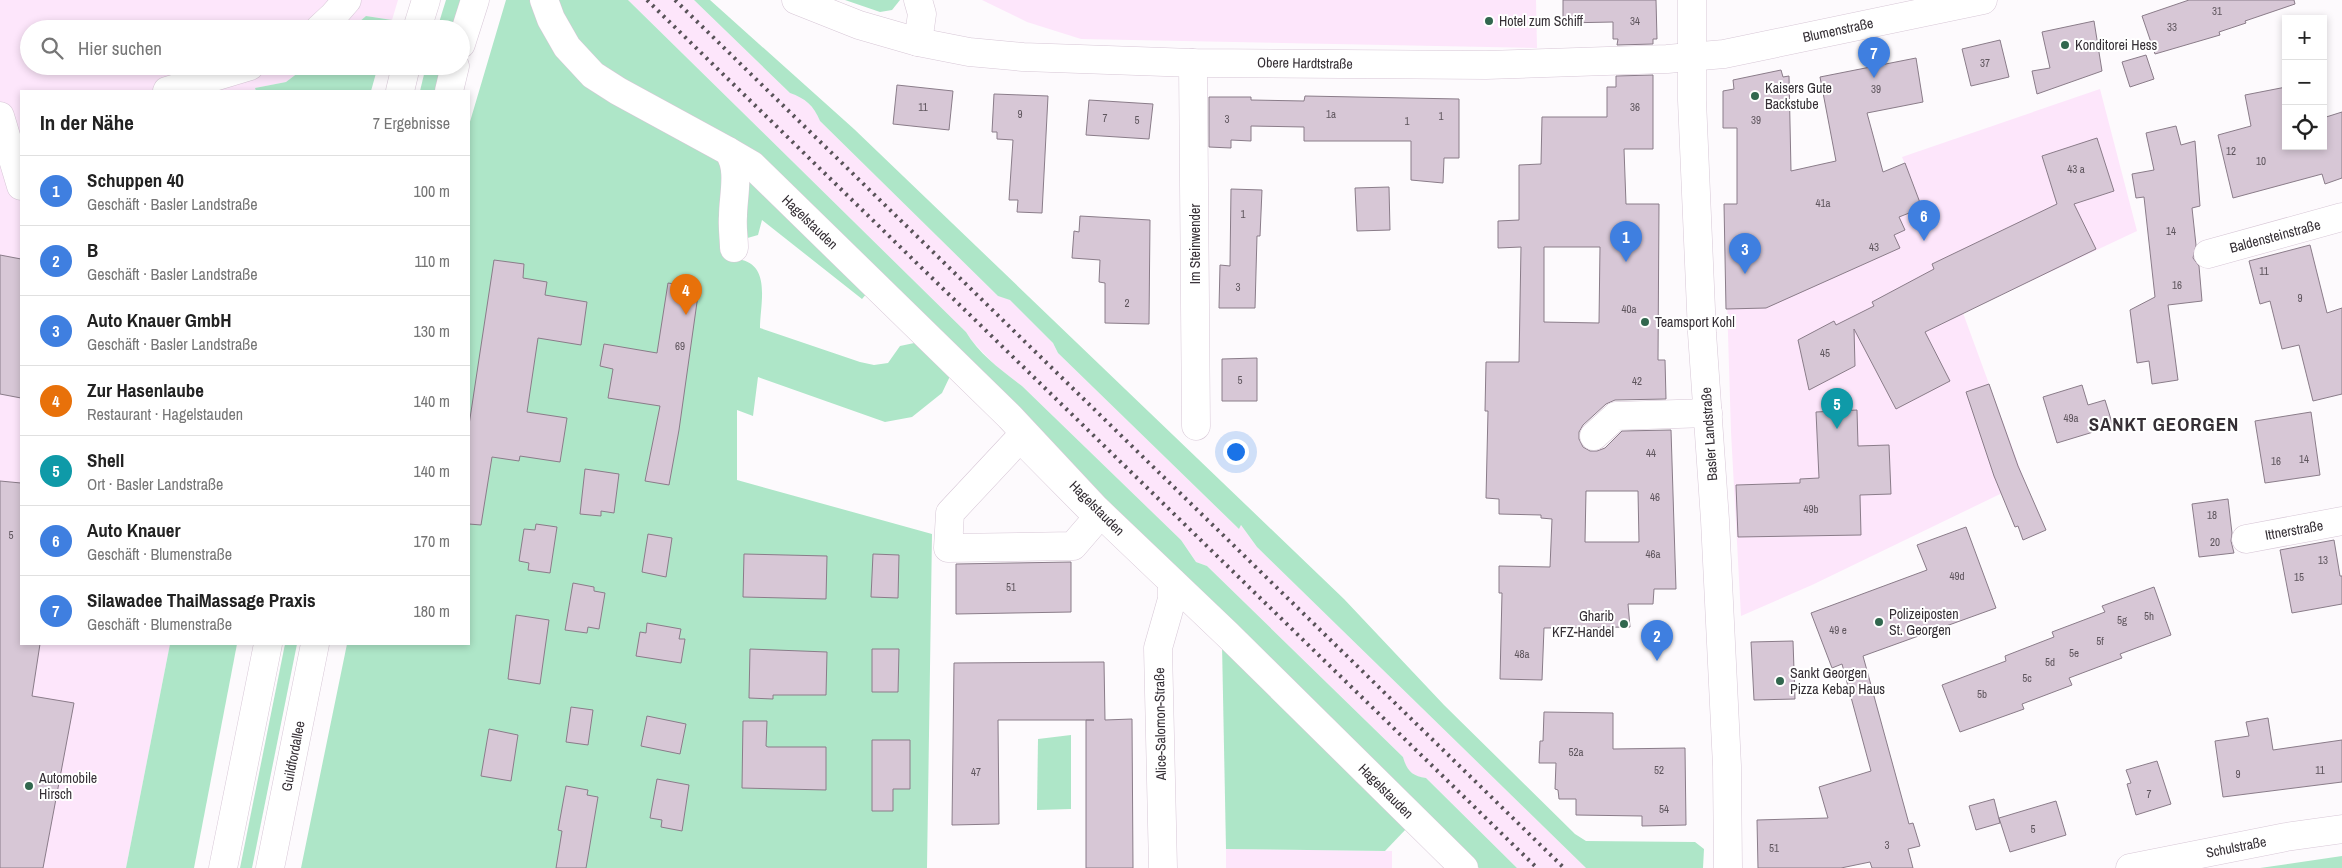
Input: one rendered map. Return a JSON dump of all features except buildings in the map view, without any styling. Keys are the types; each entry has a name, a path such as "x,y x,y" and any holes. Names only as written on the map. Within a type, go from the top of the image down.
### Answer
{"main road":[{"path":"329,20 347,0"},
{"path":"420,20 426,0"},
{"path":"469,20 475,0"},
{"name":"Hagelstauden","path":"544,0 551,19 567,47 593,74 752,165 1003,410 1096,509 1464,868"},
{"name":"Obere Hardtstraße","path":"796,0 859,25 918,42 969,52 1023,57 1193,63 1514,65 1692,58"},
{"path":"918,0 922,14 918,42"},
{"name":"Basler Landstraße","path":"1692,0 1692,58 1701,313 1727,766 1728,868"},
{"name":"Blumenstraße","path":"1692,58 1724,54 1983,0"},
{"name":"Im Steinwender","path":"1193,63 1196,426"},
{"path":"170,90 220,75"},
{"path":"400,90 404,75"},
{"path":"449,90 453,75"},
{"path":"7,132 20,182"},
{"path":"728,151 734,159 735,173 734,248"},
{"name":"Baldensteinstraße","path":"2208,254 2342,217"},
{"path":"1594,436 1616,416 1708,413"},
{"path":"1020,438 1098,517 1073,546 948,548 950,513 1020,438"},
{"name":"Ittnerstraße","path":"2246,539 2342,521"},
{"name":"Alice-Salomon-Straße","path":"1163,868 1158,648 1172,599 1172,582"},
{"path":"224,868 268,645"},
{"name":"Guildfordallee","path":"270,868 315,645"},
{"name":"Schulstraße","path":"2130,868 2286,837 2342,829"}],"shaded area":[{"path":"0,0 398,0 392,20 366,16 361,20 20,20 20,75 295,75 286,82 255,88 256,90 20,90 20,645 170,645 126,868 0,868"},
{"path":"628,0 694,0 790,93 803,97 816,112 820,121 998,296 1010,299 1053,343 1058,353 1239,529 1241,525 1257,547 1586,868 1517,868 1426,778 1414,777 1406,768 1403,757 1207,566 1196,562 1181,540 1022,386 997,367 966,332"},
{"path":"982,0 1536,0 1537,48 1081,39 1027,22"},
{"path":"2100,89 2137,231 1963,313 2025,482 1812,585 1741,616 1731,432 1724,204 1786,237 1913,184 1902,157"},
{"path":"1226,849 1392,851 1392,868 1226,868"}],"green space":[{"path":"446,0 461,0 455,20 440,20"},
{"path":"506,0 628,0 966,332 984,355 1022,386 1181,540 1196,562 1207,566 1403,757 1406,766 1411,772 1426,778 1517,868 1479,868 1234,628 868,292 862,299 762,220 758,235 744,239 742,260 751,264 757,270 760,279 762,298 760,328 874,365 888,363 900,346 919,342 952,372 942,393 912,417 885,422 758,377 753,416 737,410 737,480 932,534 927,868 301,868 347,645 470,645 470,122"},
{"path":"694,0 710,0 854,129 1344,599 1444,705 1575,834 1586,841 1695,842 1704,849 1703,868 1586,868 1257,547 1241,525 1239,529 1058,353 1053,343 1010,300 998,296 820,121 808,103 790,93"},
{"path":"845,0 900,0 892,10 880,12"},
{"path":"366,16 392,20 361,20"},
{"path":"295,75 375,75 371,90 256,90 255,88 286,82"},
{"path":"424,75 439,75 435,90 420,90"},
{"path":"1222,644 1407,828 1385,851 1226,849"},
{"path":"170,645 237,645 194,868 126,868"},
{"path":"285,645 297,645 252,868 240,868"},
{"path":"1071,735 1071,809 1037,810 1038,739"},
{"path":"2342,856 2342,868 2260,868"}],"railway":[{"path":"647,0 1537,868"},
{"path":"675,0 1564,868"}],"place":[{"name":"Hotel zum Schiff","path":"1489,21"},
{"name":"Konditorei Hess","path":"2065,45"},
{"name":"Silawadee ThaiMassage Praxis","path":"1874,78"},
{"name":"Kaisers Gute Backstube","path":"1755,96"},
{"name":"Auto Knauer","path":"1924,241"},
{"name":"Schuppen 40","path":"1626,262"},
{"name":"Auto Knauer GmbH","path":"1745,274"},
{"name":"Zur Hasenlaube","path":"686,315"},
{"name":"Teamsport Kohl","path":"1645,322"},
{"name":"Shell","path":"1837,429"},
{"name":"Polizeiposten St. Georgen","path":"1879,622"},
{"name":"Gharib KFZ-Handel","path":"1624,624"},
{"name":"B","path":"1657,661"},
{"name":"Sankt Georgen Pizza Kebap Haus","path":"1780,681"},
{"name":"Automobile Hirsch","path":"29,786"}],"district":[{"name":"SANKT GEORGEN","path":"2164,424"}]}
